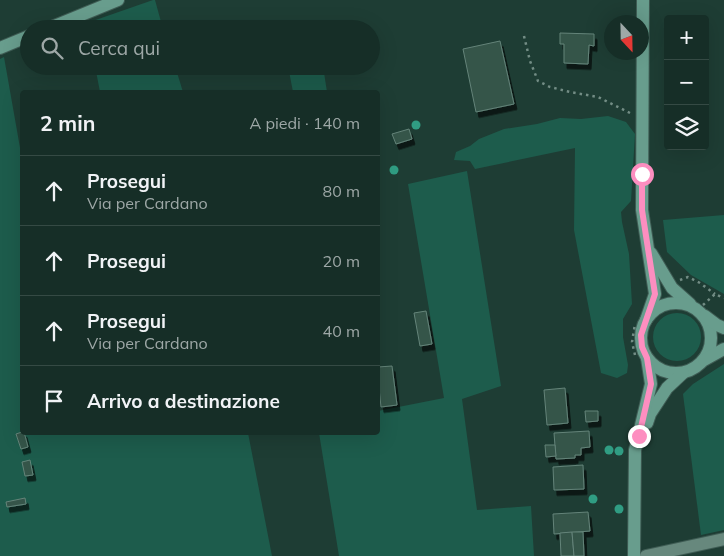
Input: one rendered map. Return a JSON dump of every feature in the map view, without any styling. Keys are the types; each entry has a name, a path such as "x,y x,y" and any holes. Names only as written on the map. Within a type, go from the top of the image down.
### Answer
{"street":[{"path":"69,20 118,0"},
{"path":"634,556 635,450 651,384 641,335 655,294 642,210 644,0"},
{"path":"0,48 20,40"},
{"path":"648,246 677,294 717,325 724,328"},
{"path":"646,320 654,310 665,304 677,302 699,311 710,326 712,338 710,349 704,360"},
{"path":"635,450 650,414 667,388 683,373 695,368 704,360 724,349"},
{"path":"647,358 659,369 671,373 683,373"},
{"path":"646,556 724,539"}],"path":[{"path":"524,36 530,61 538,80 550,87 598,96 642,119"},
{"path":"672,288 679,281 688,277 724,298"},
{"path":"699,311 715,294"}],"green space":[{"path":"155,0 161,20 96,20"},
{"path":"4,57 20,148 20,435 248,435 272,556 0,556 0,59"},
{"path":"97,75 178,75 182,90 100,90"},
{"path":"290,75 324,75 327,90 293,90"},
{"path":"608,116 626,122 635,134 631,201 621,212 629,254 632,304 623,319 623,337 628,365 627,373 617,378 601,373 574,230 575,148 475,169 470,161 454,160 456,152 470,146 479,139 504,129 560,118 581,119"},
{"path":"467,171 501,386 462,399 477,510 531,506 534,556 339,556 319,435 380,435 380,411 444,398 408,184"},
{"path":"724,215 724,294 691,275 667,252 663,220"},
{"path":"672,313 682,313 691,317 697,323 700,328 700,346 691,357 682,361 672,361 663,357 657,351 653,342 653,332 657,323 663,317"},
{"path":"724,364 724,530 701,535 683,394 693,384"}],"building":[{"path":"560,33 594,34 594,46 589,45 588,64 564,63 564,44 560,44"},
{"path":"500,41 514,104 476,112 463,49"},
{"path":"409,129 412,139 396,144 392,134"},
{"path":"426,311 432,344 420,346 414,313"},
{"path":"392,366 397,405 381,407 380,367"},
{"path":"565,388 568,423 547,425 544,390"},
{"path":"585,411 598,411 598,421 586,422"},
{"path":"589,431 590,447 581,448 581,455 575,455 575,458 556,459 554,433"},
{"path":"20,433 20,435 25,435 28,447 21,449 16,434"},
{"path":"545,445 555,445 556,456 546,457"},
{"path":"30,460 33,475 25,476 22,462"},
{"path":"583,465 584,489 554,490 553,467"},
{"path":"25,498 26,504 7,507 6,502"},
{"path":"588,512 590,531 554,534 553,514"},
{"path":"572,532 574,556 561,556 560,533"},
{"path":"572,532 583,532 584,556 574,556"}],"route":[{"path":"639,436 651,384 641,335 655,294 642,210 642,174"}]}
